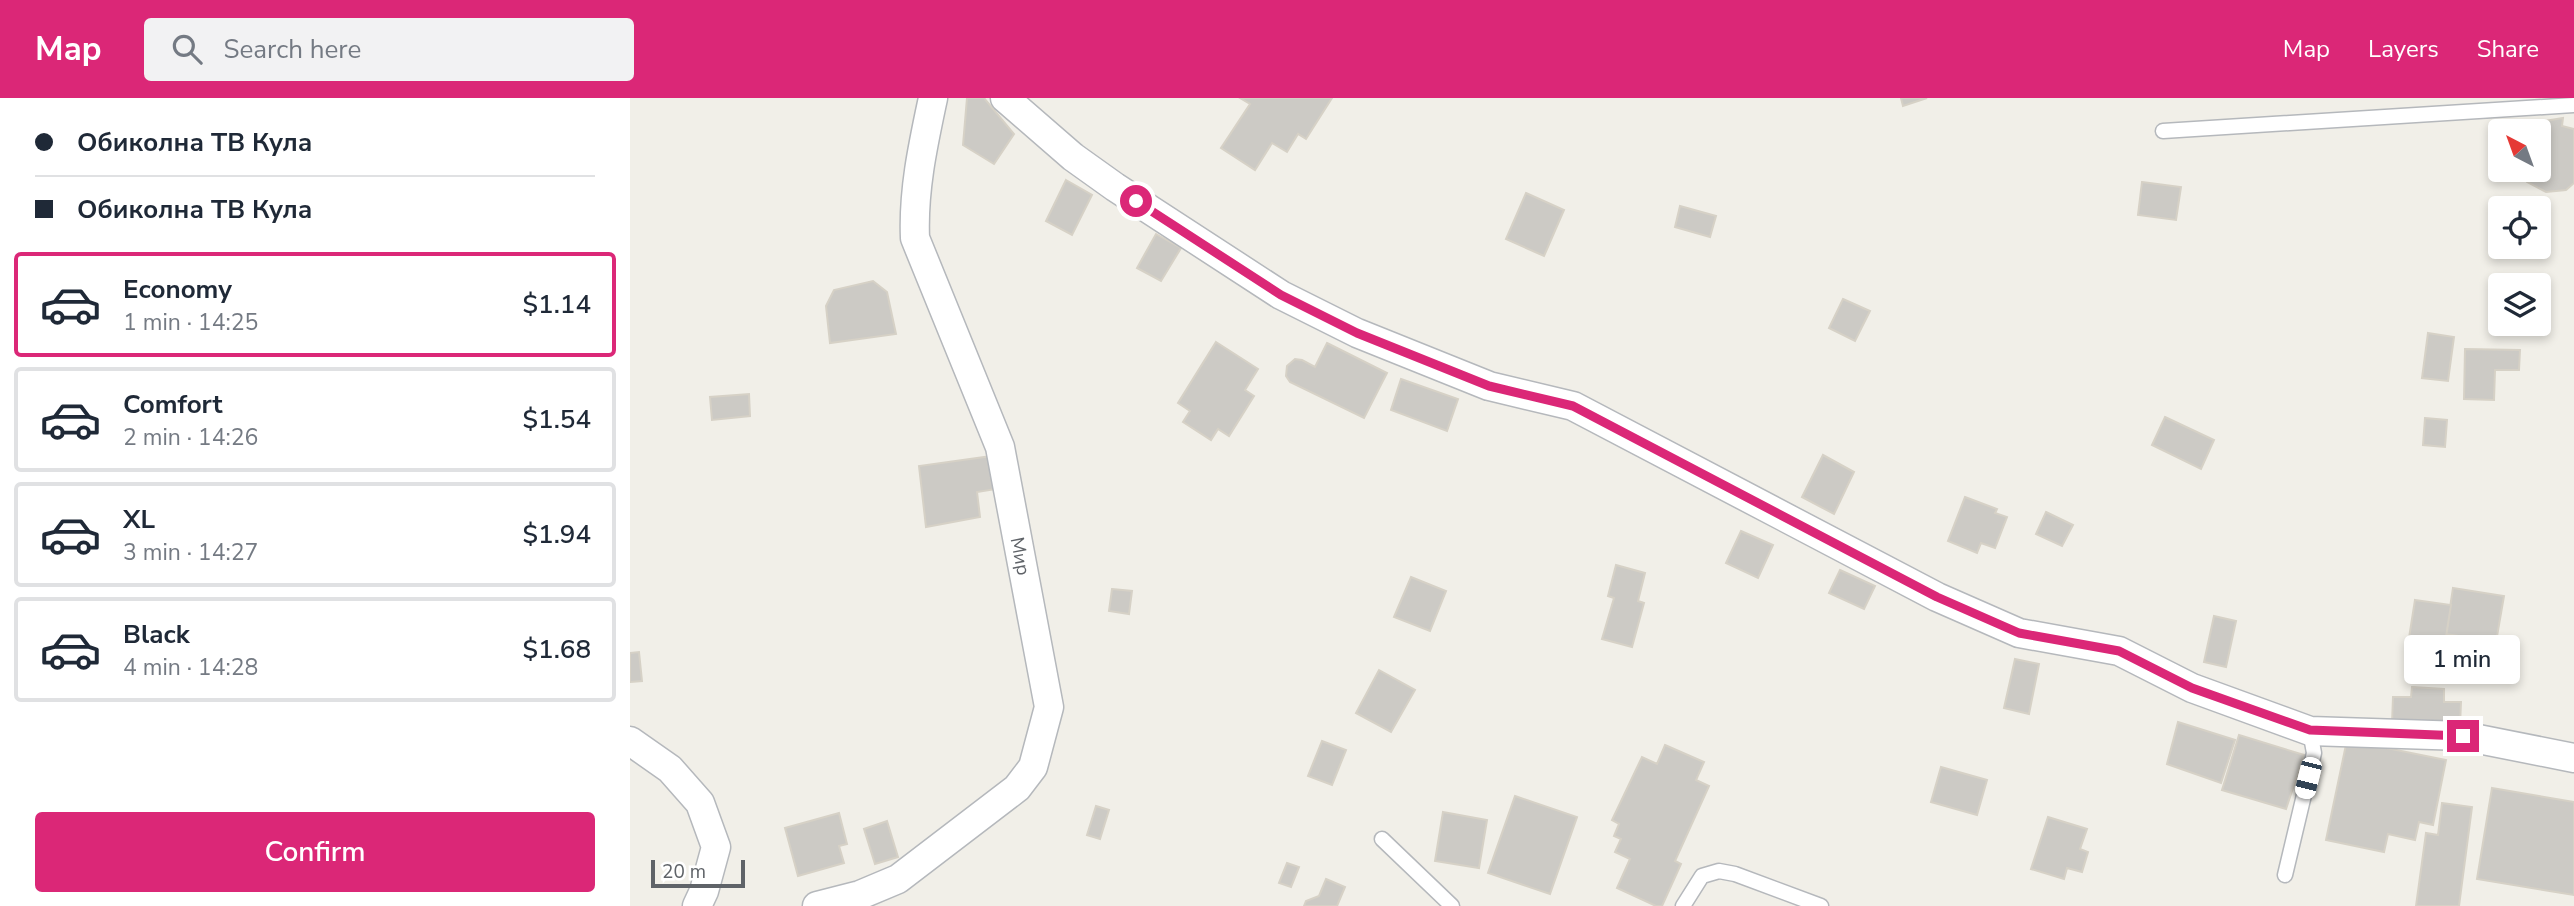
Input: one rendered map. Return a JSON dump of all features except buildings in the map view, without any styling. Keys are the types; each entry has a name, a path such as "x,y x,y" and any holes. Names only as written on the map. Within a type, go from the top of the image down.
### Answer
{"street":[{"name":"Мир","path":"817,906 860,895 898,879 1017,788 1032,766 1049,707 1000,447 915,238 916,179 933,98"},
{"path":"1005,98 1073,157 1115,187 1281,295 1357,333 1489,386 1573,406 1937,597 2019,633 2119,651 2192,688 2310,730 2463,736 2574,758"},
{"path":"630,741 670,769 700,803 716,846 704,891 697,906"}],"lane":[{"path":"2163,131 2574,105"},
{"path":"2285,875 2314,753 2310,730"},
{"path":"1382,839 1452,906"},
{"path":"1683,906 1702,876 1719,871 1735,874 1821,906"}],"route":[{"path":"1136,201 1281,295 1357,333 1489,386 1573,406 1937,597 2019,633 2119,651 2192,688 2310,730 2463,736"}]}
